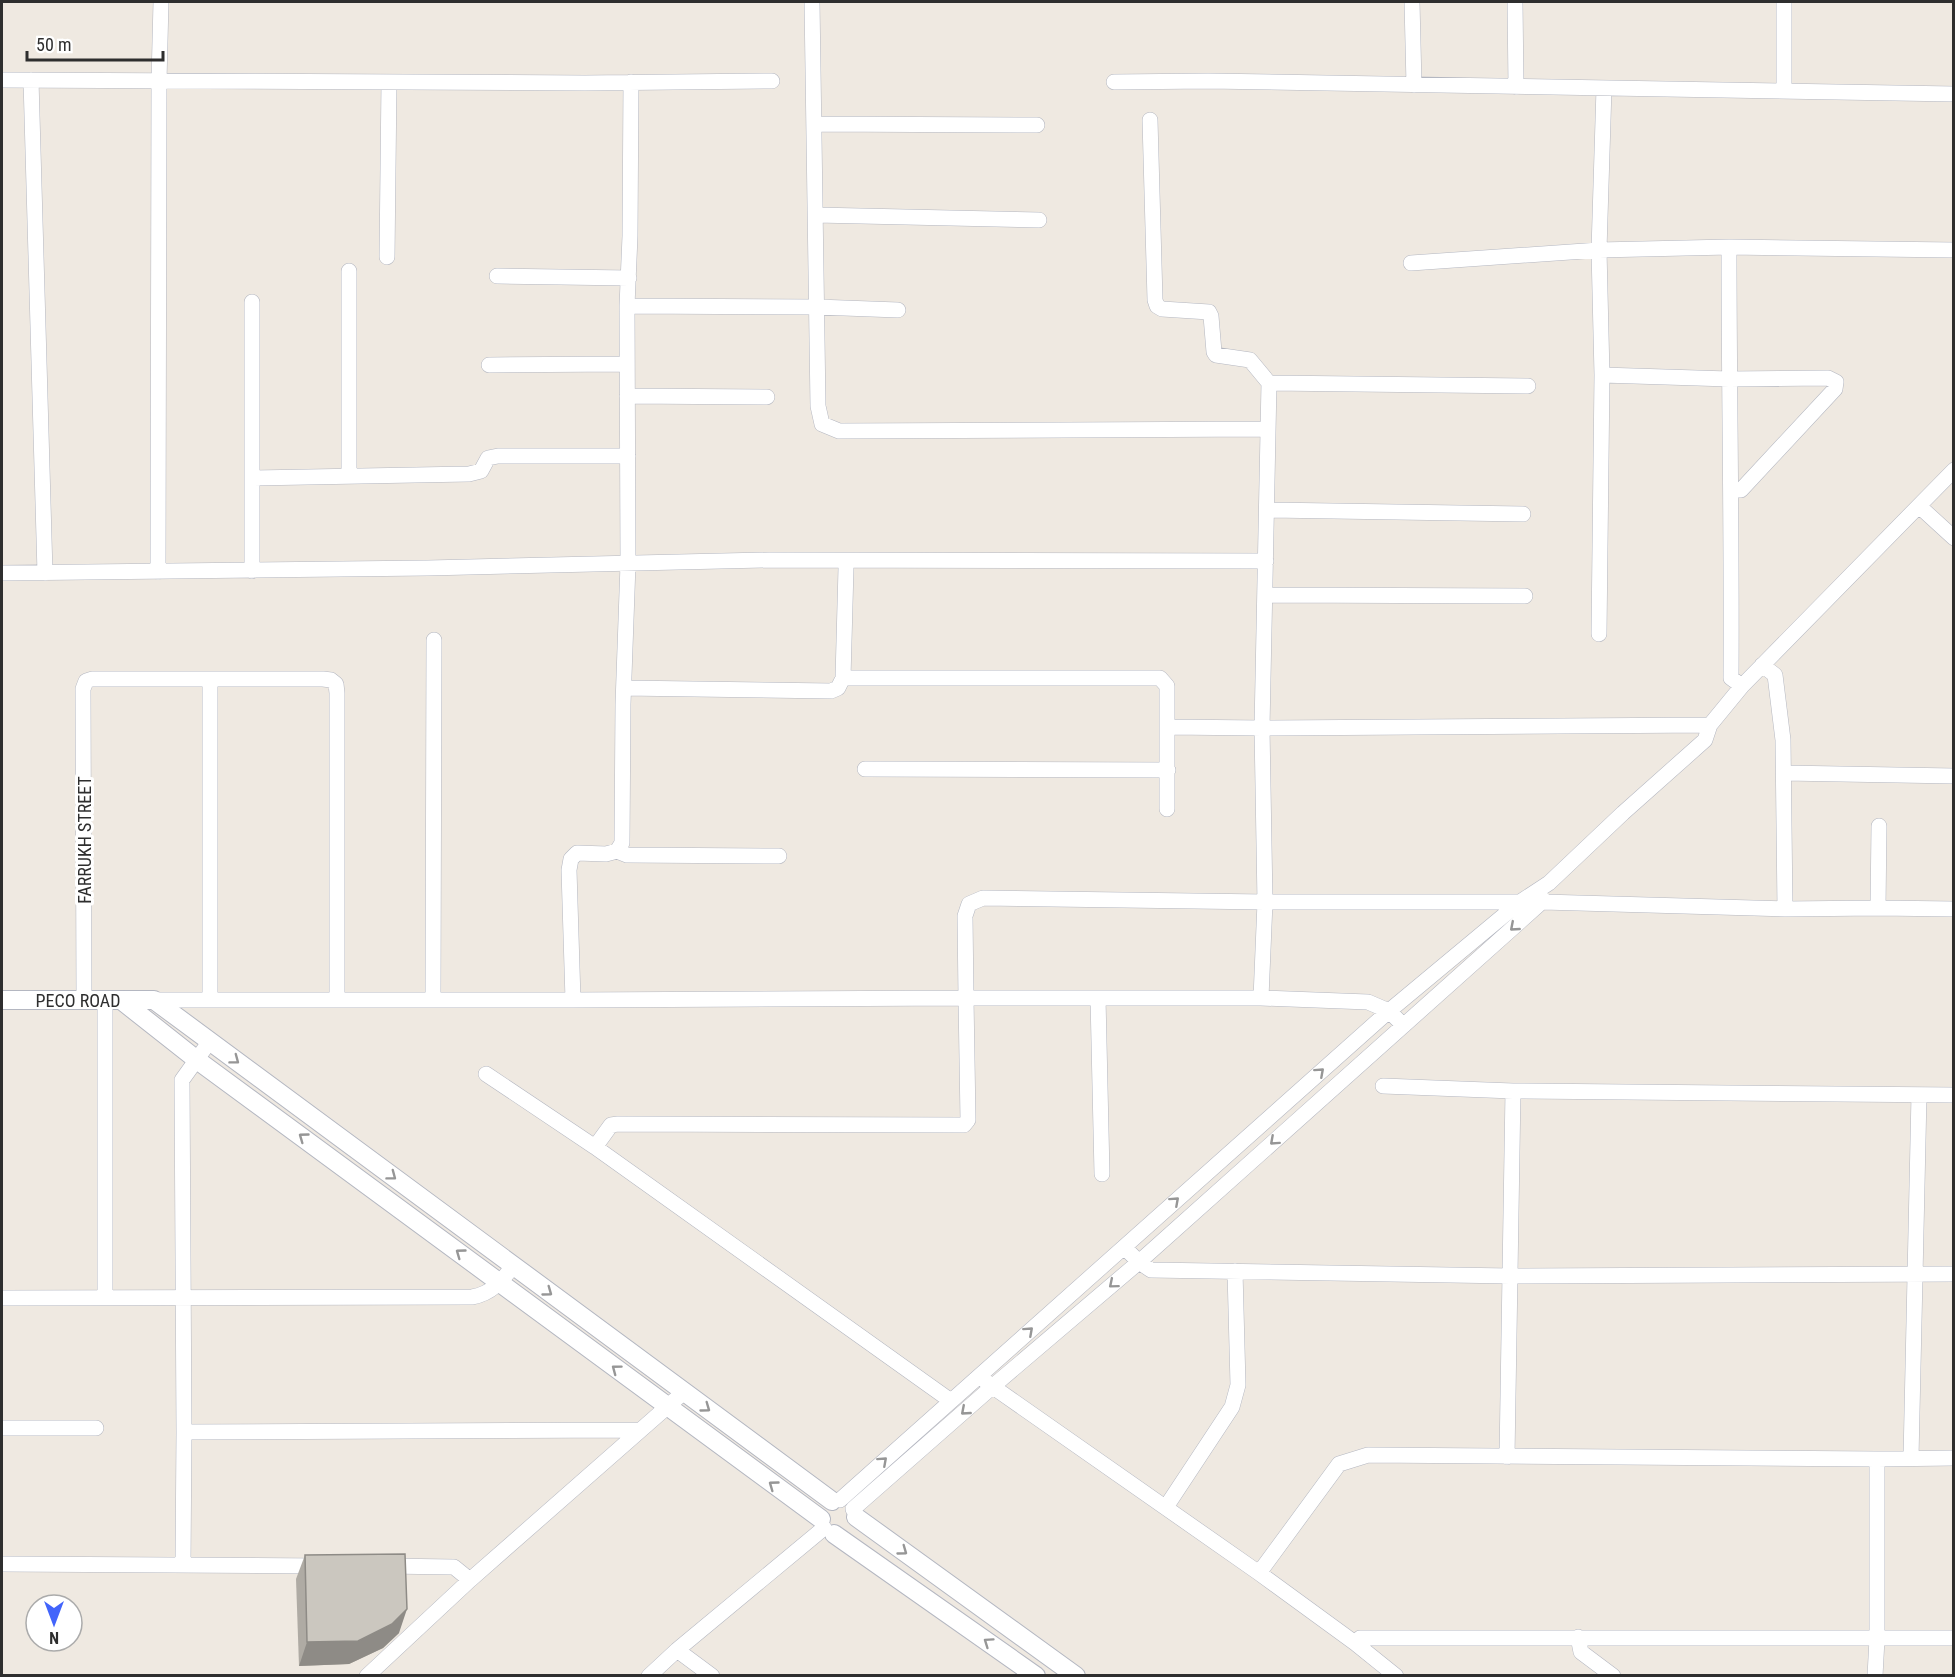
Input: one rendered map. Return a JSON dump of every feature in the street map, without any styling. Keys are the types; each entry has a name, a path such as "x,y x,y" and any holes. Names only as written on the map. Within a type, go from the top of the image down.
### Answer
{"street":[{"path":"158,572 161,2"},
{"path":"812,2 818,406 822,424 839,431 1268,429"},
{"path":"1412,2 1414,85"},
{"path":"1515,2 1516,87"},
{"path":"1784,2 1784,91"},
{"path":"2,80 772,81"},
{"path":"31,80 45,573"},
{"path":"1114,82 1208,81 1953,94"},
{"path":"387,257 389,82"},
{"path":"617,851 622,843 628,564 627,306 631,82"},
{"path":"1599,634 1602,375 1599,250 1604,88"},
{"path":"1150,120 1157,306 1162,309 1209,312 1216,356 1250,360 1269,383 1262,728 1264,902 1261,998"},
{"path":"814,124 1037,125"},
{"path":"816,215 1039,220"},
{"path":"1729,247 1732,489 1731,678 1742,686"},
{"path":"1411,263 1599,250 1729,247 1953,250"},
{"path":"349,271 349,476"},
{"path":"497,276 629,278"},
{"path":"252,302 254,478 252,571"},
{"path":"627,306 817,307 898,310"},
{"path":"489,366 627,364"},
{"path":"1602,375 1729,379 1828,378 1836,382 1835,389 1741,489 1732,489"},
{"path":"1269,383 1528,386"},
{"path":"627,396 767,397"},
{"path":"254,478 469,474 481,471 488,458 498,456 628,456"},
{"path":"845,1506 980,1375 1389,1011 1520,902 1549,883 1705,740 1710,724 1742,686 1953,470"},
{"path":"1919,506 1953,538"},
{"path":"1267,510 1523,514"},
{"path":"2,573 252,571 768,561 1266,561"},
{"path":"624,688 831,691 838,688 843,678 846,568"},
{"path":"1265,595 1525,596"},
{"path":"433,1000 434,640"},
{"path":"1762,665 1775,675 1783,740 1785,909"},
{"path":"843,678 1160,678 1167,686 1167,809"},
{"name":"FARRUKH STREET","path":"84,1000 83,689 86,681 92,679 210,679"},
{"path":"210,1000 210,679 323,679 331,680 336,684 337,1000"},
{"path":"1168,727 1710,724"},
{"path":"865,768 1168,770"},
{"path":"1784,773 1953,776"},
{"path":"1878,908 1879,825"},
{"path":"573,1000 569,870 571,859 577,853 606,854 617,851 627,855 779,856"},
{"path":"826,1527 823,1508 845,1506 992,1387 1139,1262 1543,902 1549,883"},
{"path":"595,1147 611,1125 618,1124 964,1125 968,1120 965,916 969,904 983,898 1264,902 1543,902 1785,909 1953,909"},
{"path":"1098,998 1102,1174"},
{"path":"154,1000 1261,998 1368,1002 1389,1011 1403,1025"},
{"name":"PECO ROAD","path":"2,1000 154,1000"},
{"path":"113,1000 500,1283 826,1527 1036,1676"},
{"path":"105,1298 113,1000"},
{"path":"154,1000 684,1392 845,1506 1076,1676"},
{"path":"183,1565 182,1080 210,1041"},
{"path":"486,1074 595,1147 951,1401"},
{"path":"1383,1086 1513,1091 1953,1095"},
{"path":"1508,1457 1513,1091"},
{"path":"1911,1458 1919,1095"},
{"path":"1124,1247 1151,1270 1510,1276 1953,1274"},
{"path":"2,1298 472,1297 480,1296 500,1283 513,1266"},
{"path":"1166,1507 1232,1407 1238,1385 1235,1271"},
{"path":"980,1375 992,1387 1166,1507 1355,1643 1396,1676"},
{"path":"368,1676 470,1580 684,1392"},
{"path":"2,1428 96,1428"},
{"path":"184,1432 639,1430"},
{"path":"1258,1573 1339,1464 1368,1455 1953,1458"},
{"path":"1875,1676 1877,1459"},
{"path":"826,1527 845,1533 853,1527 845,1506"},
{"path":"649,1676 677,1650 826,1527"},
{"path":"2,1564 337,1566"},
{"path":"372,1566 454,1567 470,1580"},
{"path":"1355,1643 1360,1638 1578,1637 1877,1640 1953,1638"},
{"path":"1578,1637 1581,1652 1613,1676"},
{"path":"677,1650 712,1676"}],"building":[{"path":"405,1554 407,1609 392,1624 358,1641 307,1642 305,1555"}]}
